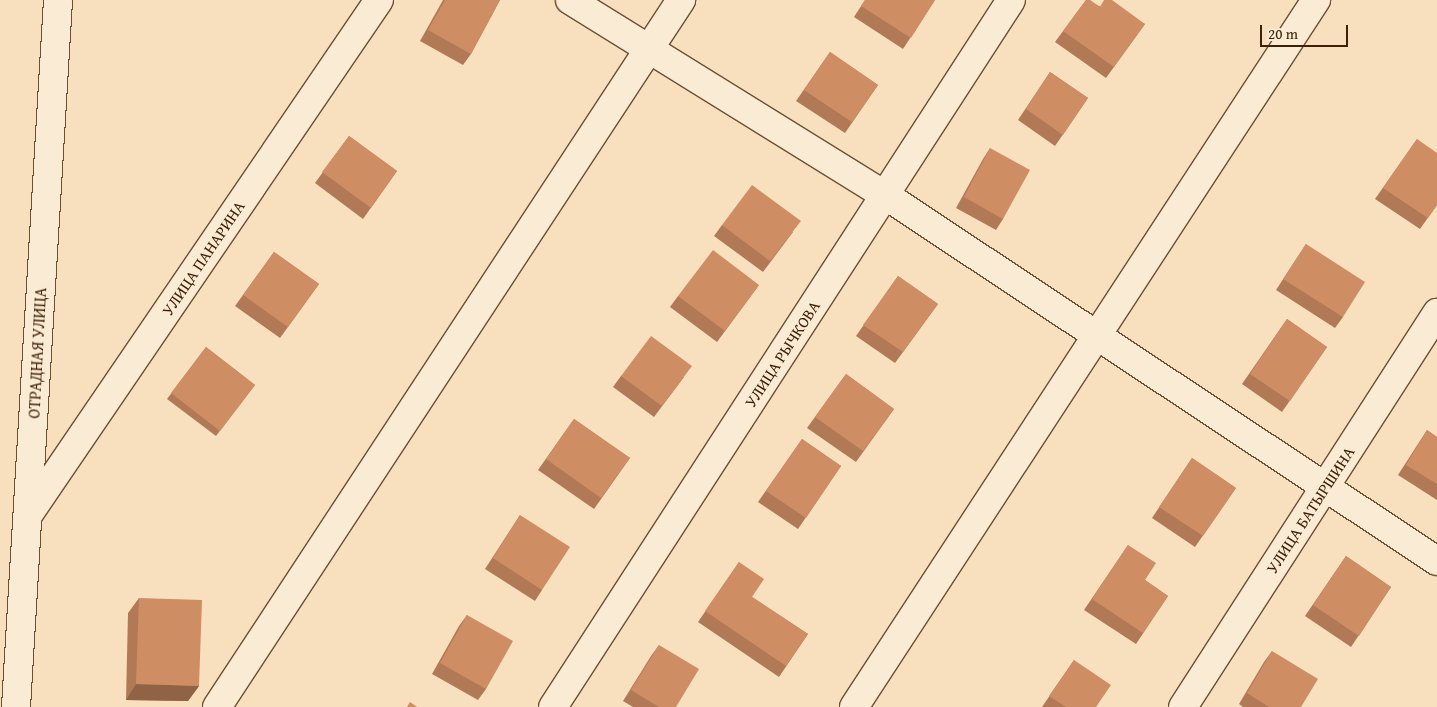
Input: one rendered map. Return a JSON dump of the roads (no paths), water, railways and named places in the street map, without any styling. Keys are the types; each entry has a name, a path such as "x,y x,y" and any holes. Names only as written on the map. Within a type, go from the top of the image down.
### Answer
{"street":[{"name":"ОТРАДНАЯ УЛИЦА","path":"16,707 58,0"},
{"name":"УЛИЦА ПАНАРИНА","path":"27,516 379,0"},
{"path":"570,0 885,195 1437,561"},
{"path":"217,707 681,0"},
{"name":"УЛИЦА РЫЧКОВА","path":"553,707 1011,0"},
{"path":"854,707 1316,0"},
{"name":"УЛИЦА БАТЫРШИНА","path":"1183,707 1437,313"}]}
